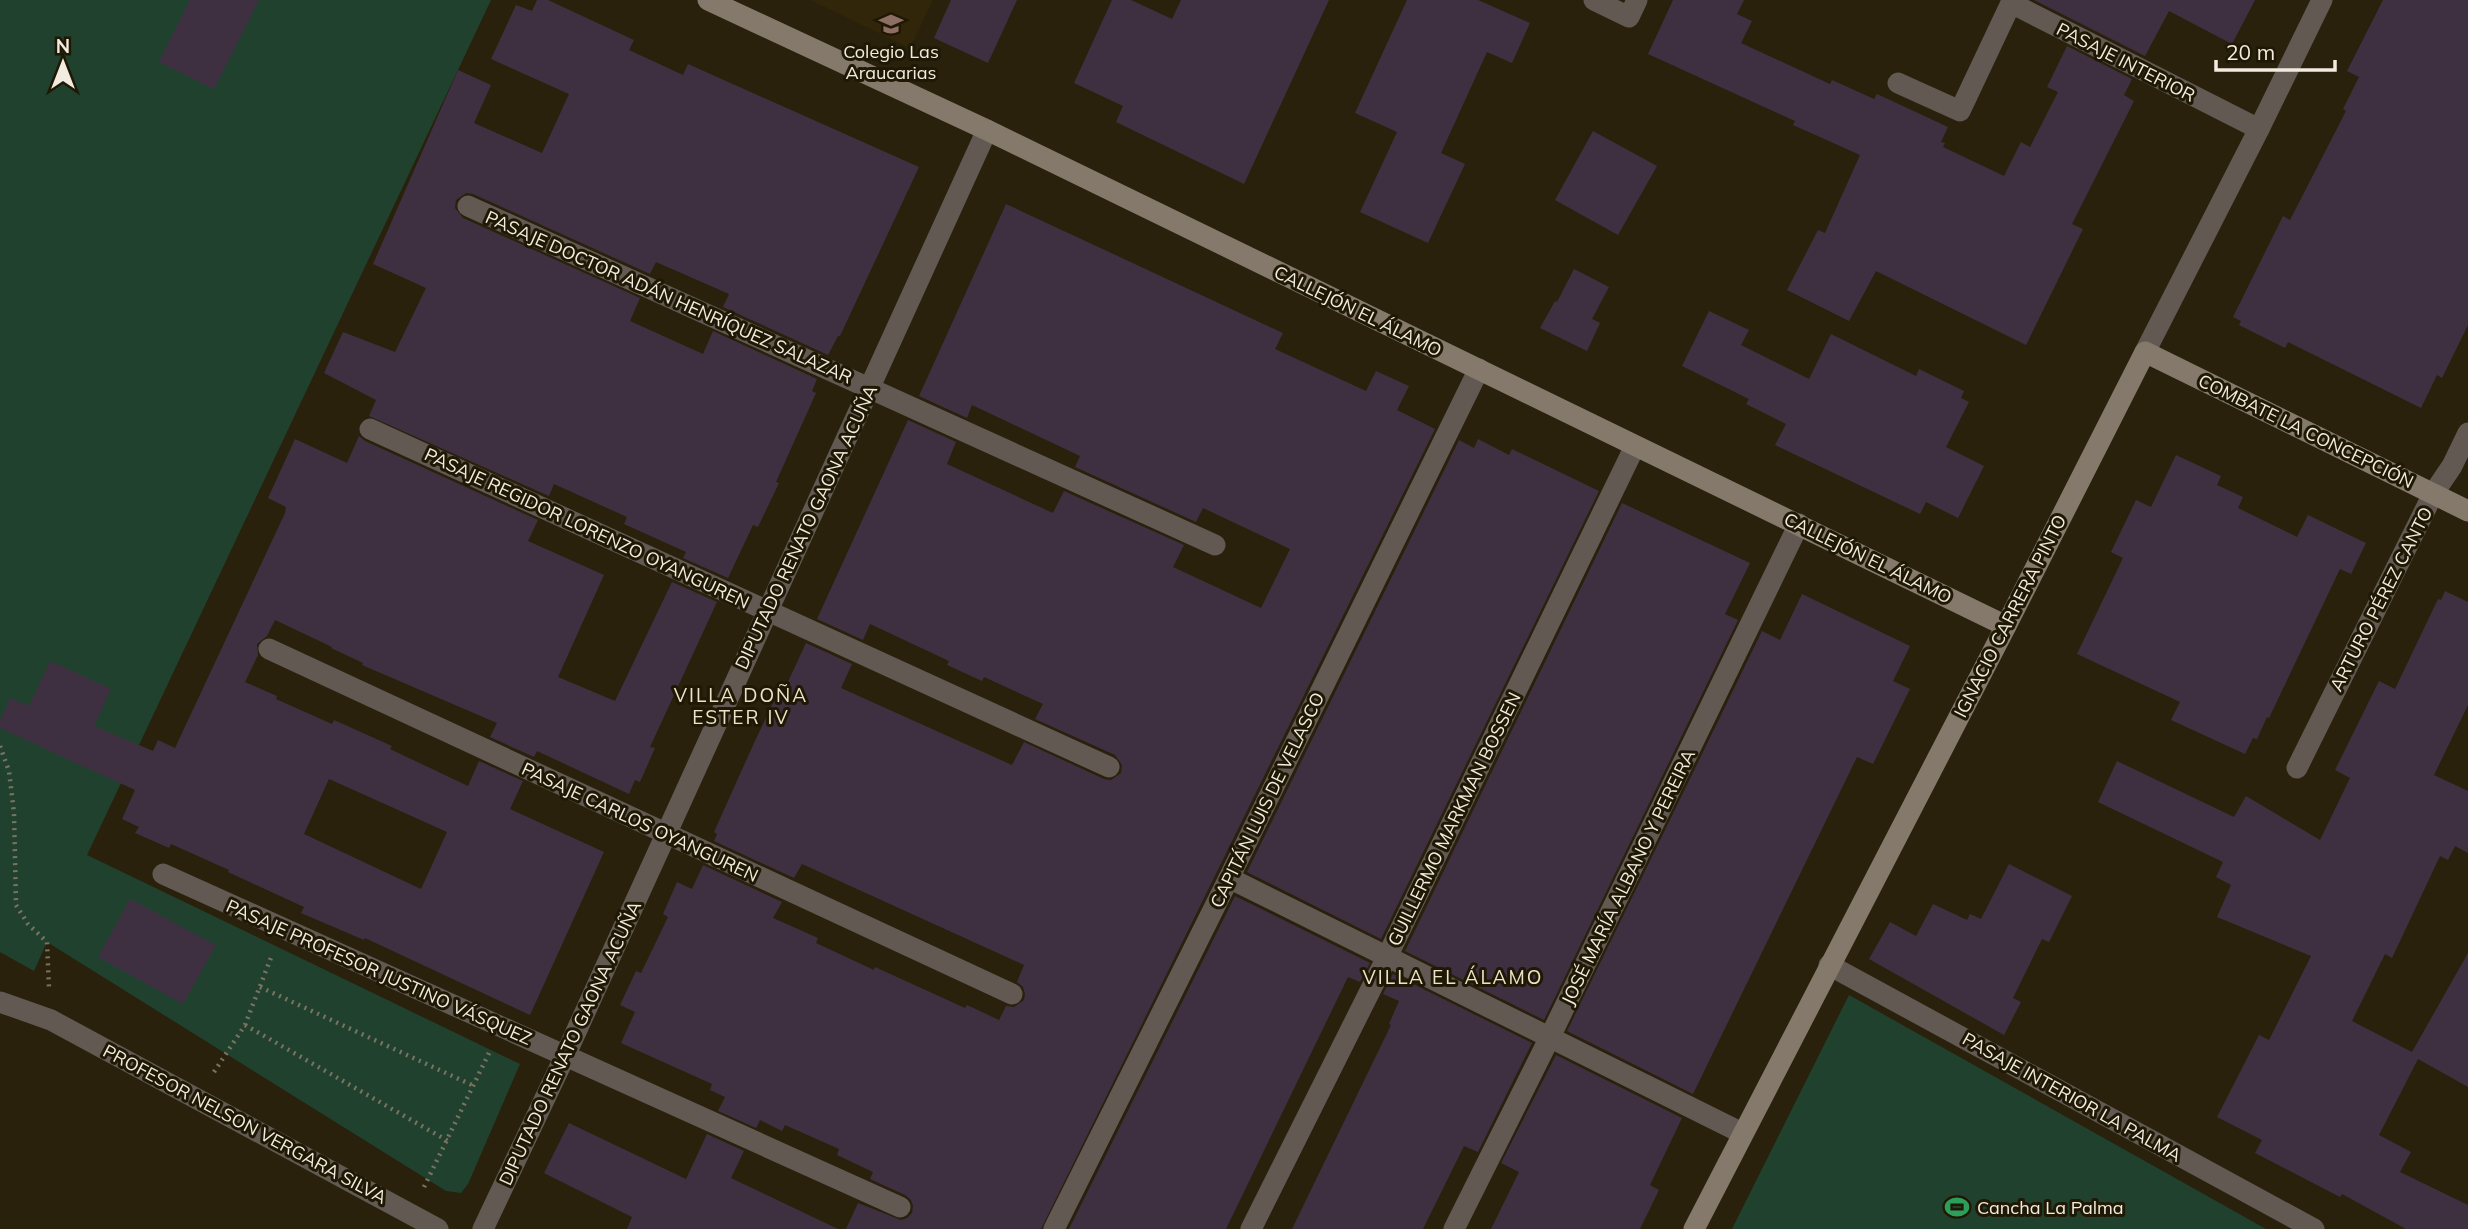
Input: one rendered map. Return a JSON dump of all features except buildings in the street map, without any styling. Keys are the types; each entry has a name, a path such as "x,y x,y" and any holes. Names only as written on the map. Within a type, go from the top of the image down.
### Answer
{"street":[{"name":"CALLEJÓN EL ÁLAMO","path":"708,0 987,130 2006,626"},
{"path":"1594,0 1633,8"},
{"name":"IGNACIO CARRERA PINTO","path":"1693,1229 2006,626 2322,0"},
{"name":"PASAJE INTERIOR","path":"1898,83 1960,111 2011,3 2259,129"},
{"name":"DIPUTADO RENATO GAONA ACUÑA","path":"483,1229 667,834 987,130"},
{"name":"PASAJE DOCTOR ADÁN HENRÍQUEZ SALAZAR","path":"468,206 1215,545"},
{"name":"COMBATE LA CONCEPCIÓN","path":"2145,352 2468,511"},
{"name":"CAPITÁN LUIS DE VELASCO","path":"1054,1229 1479,369"},
{"name":"PASAJE REGIDOR LORENZO OYANGUREN","path":"370,429 1109,767"},
{"name":"ARTURO PÉREZ CANTO","path":"2297,768 2433,494 2452,466 2468,433"},
{"name":"GUILLERMO MARKMAN BOSSEN","path":"1251,1229 1387,957 1635,446"},
{"name":"JOSÉ MARÍA ALBANO Y PEREIRA","path":"1454,1229 1799,524"},
{"name":"PASAJE CARLOS OYANGUREN","path":"269,649 1012,995"},
{"name":"PASAJE PROFESOR JUSTINO VÁSQUEZ","path":"163,874 900,1207"},
{"path":"1229,878 1742,1133"},
{"name":"PASAJE INTERIOR LA PALMA","path":"1829,965 2314,1229"},
{"name":"PROFESOR NELSON VERGARA SILVA","path":"0,1002 51,1020 438,1229"}],"path":[{"path":"0,746 9,771 14,813 16,905 28,924 47,942 51,1020"},
{"path":"197,1099 245,1026 282,928"},
{"path":"261,986 474,1086"},
{"path":"245,1026 448,1141"},
{"path":"410,1213 448,1141 502,1027"}],"shaded area":[{"name":"Colegio Las Araucarias","path":"810,0 933,0 910,48"}],"green space":[{"path":"0,0 491,0 87,855 520,1064 468,1184 461,1193 446,1191 47,942 34,971 0,952"},
{"path":"1849,995 2266,1229 1732,1229"}],"place":[{"name":"Colegio Las Araucarias","path":"891,24"},
{"name":"Cancha La Palma","path":"1957,1207"}],"district":[{"name":"VILLA DOÑA ESTER IV","path":"741,706"},
{"name":"VILLA EL ÁLAMO","path":"1453,977"}]}
